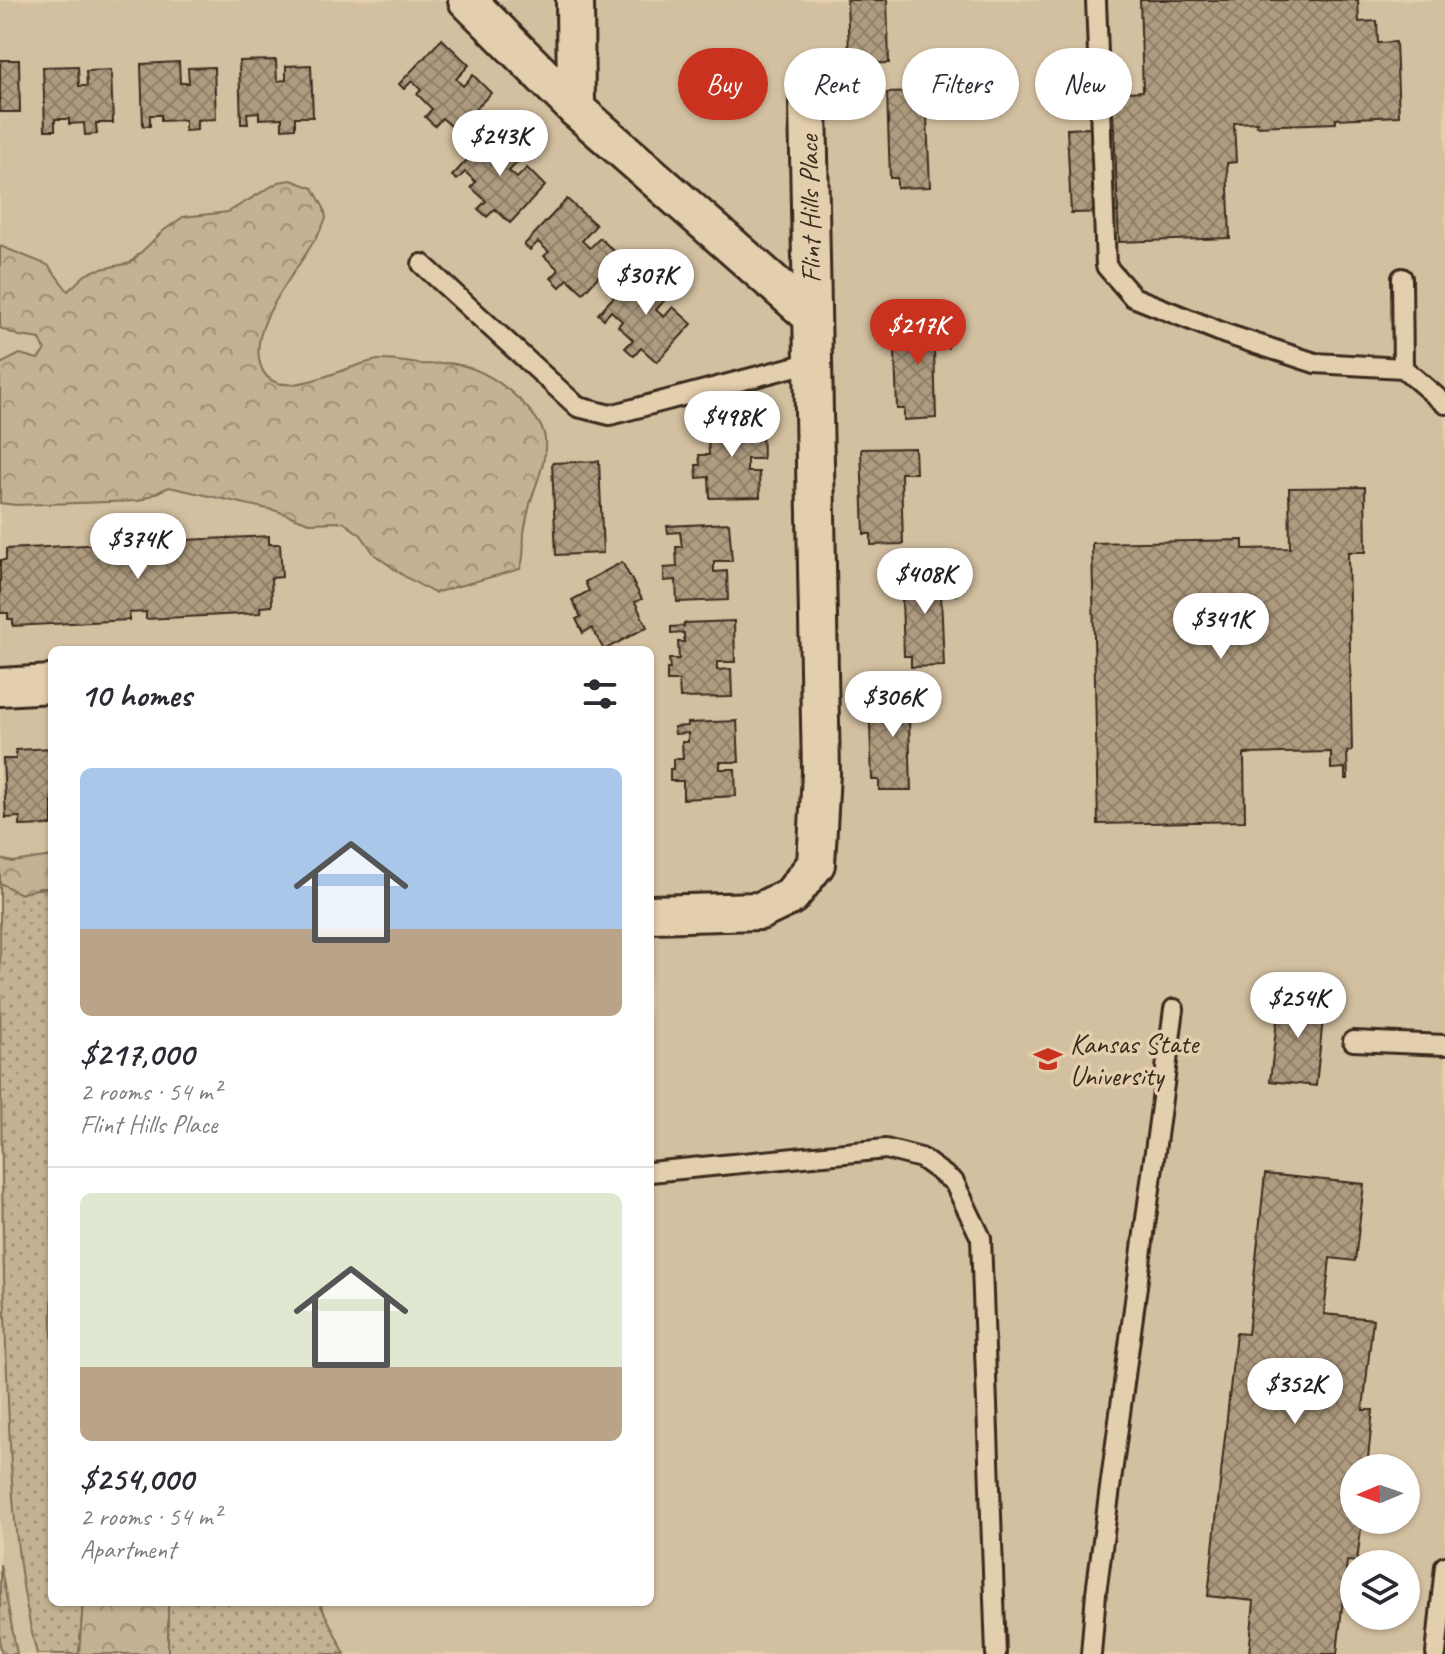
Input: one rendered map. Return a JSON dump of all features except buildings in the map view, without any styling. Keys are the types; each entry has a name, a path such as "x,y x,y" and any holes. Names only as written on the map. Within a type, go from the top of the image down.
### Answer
{"street":[{"name":"Flint Hills Place","path":"467,0 576,109 810,315"},
{"path":"575,0 576,109"},
{"name":"Flint Hills Place","path":"654,914 760,911 791,896 816,864 821,773 808,120"},
{"path":"0,687 48,684"}],"lane":[{"path":"1096,0 1106,266 1133,297 1226,334 1315,363 1403,368 1445,404"},
{"path":"422,264 578,407 610,415 812,362"},
{"path":"1402,278 1403,368"},
{"path":"1091,1654 1096,1593 1174,1009"},
{"path":"1353,1041 1445,1045"},
{"path":"654,1172 886,1149 921,1158 954,1182 981,1238 996,1654"},
{"path":"1436,1654 1445,1566"}],"shaded area":[{"name":"Kansas State University","path":"0,0 1445,0 1445,1654 0,1654"}],"green space":[{"path":"291,180 313,188 326,218 269,312 258,351 262,369 270,380 283,384 316,380 379,360 445,363 466,366 504,386 536,418 545,440 543,465 525,526 520,569 434,593 375,555 361,535 343,522 309,523 277,511 169,487 139,501 0,503 0,364 20,354 38,359 45,350 40,339 19,336 0,328 0,246 48,265 68,291 85,275 96,270 130,263 163,231 183,217 228,212 279,182"},
{"path":"48,857 48,888 20,894 0,883 0,859 13,862"},
{"path":"0,883 20,890 48,888 48,1606 83,1606 79,1654 37,1654 22,1578 11,1462 1,1114"},
{"path":"0,1564 17,1654 2,1654 0,1645"},
{"path":"83,1606 168,1606 168,1654 79,1654"},
{"path":"168,1606 321,1606 345,1654 168,1654"}],"place":[{"name":"Kansas State University","path":"1048,1059"}]}
